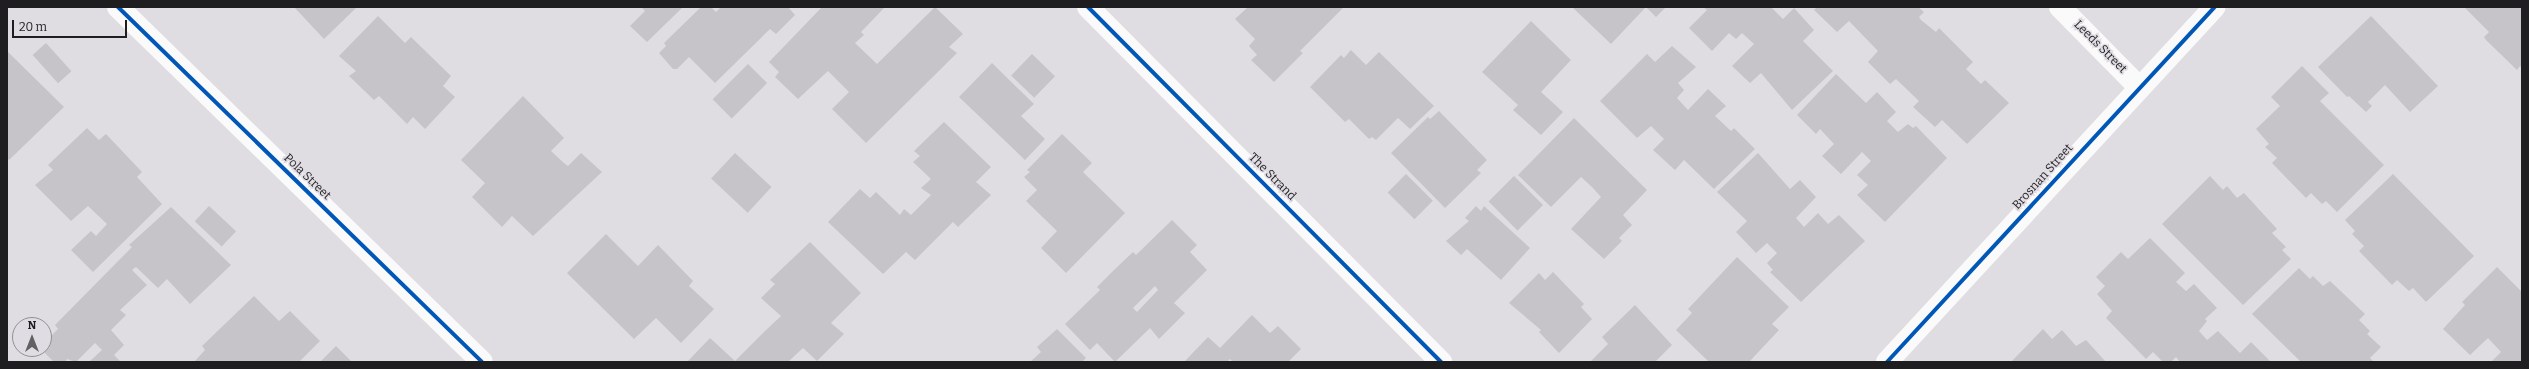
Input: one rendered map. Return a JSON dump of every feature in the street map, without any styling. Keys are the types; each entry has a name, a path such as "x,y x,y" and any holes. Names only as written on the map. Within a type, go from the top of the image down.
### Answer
{"street":[{"name":"Pola Street","path":"118,7 482,362"},
{"name":"The Strand","path":"1088,7 1441,362"},
{"name":"Leeds Street","path":"2060,7 2139,87"},
{"name":"Brosnan Street","path":"1887,362 2139,87 2215,7"}],"building":[{"path":"294,7 357,7 324,39"},
{"path":"641,7 683,7 647,42 630,26 645,11"},
{"path":"701,7 711,7 716,12 721,7 788,7 795,15 776,34 770,29 715,83 689,57 677,69 673,69 659,53 666,46 664,43"},
{"path":"822,7 885,7 861,32 864,35 855,43 877,64 935,7 963,34 949,47 957,53 866,143 832,109 849,92 828,71 798,99 775,77 779,72 769,62"},
{"path":"1248,7 1344,7 1300,51 1303,53 1274,82 1251,60 1257,55 1249,46 1255,39 1235,19"},
{"path":"1572,7 1646,7 1611,44"},
{"path":"1646,7 1666,7 1656,17"},
{"path":"1703,7 1771,7 1783,19 1794,8 1814,30 1803,41 1833,71 1792,110 1761,73 1750,83 1732,66 1754,44 1742,33 1736,39 1729,33 1712,51 1689,28 1707,10"},
{"path":"1817,7 1918,7 1924,12 1919,17 1921,20 1936,32 1939,28 1973,62 1966,69 1981,84 1985,80 2009,103 1967,144 1942,120 1935,127 1913,107 1919,101 1896,79 1890,84 1868,62 1878,51 1849,21 1837,32 1814,10"},
{"path":"2464,7 2522,7 2522,68 2520,66 2517,70 2486,40 2484,37 2489,32"},
{"path":"378,16 405,43 411,37 451,76 443,86 455,97 425,129 413,117 407,124 379,96 374,100 349,76 356,71 339,56"},
{"path":"2371,16 2438,86 2410,112 2385,85 2368,102 2372,106 2366,112 2349,96 2347,97 2318,67"},
{"path":"1531,21 1571,60 1541,92 1563,112 1541,135 1513,110 1518,105 1482,72"},
{"path":"46,43 71,71 58,83 33,55"},
{"path":"1672,46 1696,67 1678,83 1684,90 1677,98 1688,110 1708,89 1726,106 1715,116 1731,131 1734,128 1755,149 1714,189 1684,160 1675,170 1653,150 1664,139 1651,126 1637,138 1600,101 1647,54 1655,62"},
{"path":"1351,50 1366,65 1379,52 1434,106 1410,129 1398,118 1376,140 1372,137 1369,139 1349,119 1345,122 1310,87 1341,55 1344,58"},
{"path":"7,51 64,107 9,160 7,158"},
{"path":"1032,54 1055,76 1034,98 1011,76"},
{"path":"992,63 1034,104 1021,116 1045,139 1025,160 959,97"},
{"path":"748,64 767,83 732,118 713,99"},
{"path":"2302,66 2329,93 2320,101 2384,165 2337,212 2326,201 2322,204 2311,193 2306,198 2272,163 2277,158 2265,147 2269,144 2256,129 2280,106 2271,97"},
{"path":"1836,74 1866,103 1877,92 1896,112 1887,121 1898,132 1908,124 1913,128 1916,126 1947,158 1885,222 1857,195 1868,185 1857,175 1871,161 1862,152 1841,174 1822,156 1834,144 1820,129 1816,134 1797,115"},
{"path":"523,96 564,138 551,151 568,166 581,153 602,172 533,236 512,216 502,227 472,197 485,183 461,160"},
{"path":"1439,111 1487,160 1477,170 1481,173 1445,208 1391,153 1428,117 1430,119"},
{"path":"1574,118 1647,190 1623,215 1632,225 1619,238 1622,241 1604,259 1571,229 1601,197 1592,187 1581,177 1551,207 1518,175"},
{"path":"944,122 991,167 976,182 991,195 958,227 953,222 915,260 906,252 883,274 828,222 860,189 870,198 876,192 900,215 904,209 911,215 931,195 921,188 931,179 913,162 920,156 914,151"},
{"path":"87,128 99,140 106,134 142,172 137,177 162,204 93,272 71,250 91,231 96,236 107,224 88,206 71,221 35,185 53,170 48,165"},
{"path":"1062,134 1092,163 1083,172 1125,213 1066,273 1041,248 1057,231 1026,201 1037,190 1024,177 1030,172 1027,170"},
{"path":"735,153 772,187 748,213 711,179"},
{"path":"1758,153 1790,189 1800,180 1816,197 1796,218 1804,227 1818,213 1828,224 1839,215 1865,241 1801,302 1770,272 1773,270 1767,263 1777,253 1767,243 1756,253 1736,232 1747,221 1717,192"},
{"path":"1406,174 1433,201 1414,219 1388,192"},
{"path":"2393,174 2474,256 2426,302 2413,288 2409,291 2397,280 2392,285 2359,251 2364,246 2352,234 2355,231 2345,220"},
{"path":"1514,176 1543,205 1518,230 1489,201"},
{"path":"2210,176 2223,190 2227,186 2237,198 2244,193 2277,229 2272,233 2286,247 2282,250 2291,259 2243,305 2162,224"},
{"path":"209,206 236,231 222,247 195,221"},
{"path":"1476,206 1481,211 1484,206 1530,248 1501,280 1467,249 1461,255 1446,241 1469,221 1465,218"},
{"path":"171,207 231,265 190,304 167,279 158,288 136,267 132,270 147,285 120,310 126,315 111,330 124,345 114,355 121,362 89,362 102,350 95,343 76,362 67,359 65,362 54,362 49,357 52,357 52,335 58,329 55,325 132,247 129,245"},
{"path":"1172,220 1197,245 1190,252 1207,270 1174,303 1185,313 1159,339 1150,328 1115,362 1097,343 1090,350 1065,324 1100,290 1097,287 1114,270 1133,252 1136,255","holes":["1155,286 1158,290 1137,312 1133,308"]},
{"path":"606,234 638,266 658,245 693,281 689,286 714,309 681,343 656,318 634,339 567,273"},
{"path":"2150,238 2185,273 2176,282 2186,291 2194,284 2217,308 2205,319 2207,321 2199,331 2207,340 2218,331 2240,353 2251,342 2271,362 2180,362 2176,357 2171,362 2163,362 2153,352 2146,359 2106,318 2112,311 2097,294 2105,286 2096,277 2121,252 2128,259"},
{"path":"810,242 861,293 831,323 844,334 817,361 803,348 788,362 687,362 710,338 735,361 781,316 761,298 775,284 770,280"},
{"path":"1737,257 1789,307 1772,324 1779,330 1749,362 1709,362 1676,330 1692,313 1688,309"},
{"path":"2497,267 2522,292 2522,362 2491,362 2501,352 2488,338 2470,355 2443,329 2465,305 2462,302"},
{"path":"2299,268 2310,279 2313,276 2323,286 2330,281 2365,314 2359,320 2370,331 2367,334 2381,347 2370,358 2374,362 2301,362 2252,314"},
{"path":"1553,272 1584,304 1581,307 1592,319 1559,353 1539,332 1541,330 1509,303 1539,273 1545,280"},
{"path":"254,296 279,321 290,311 320,341 299,362 194,362 205,350 202,346"},
{"path":"1635,305 1672,345 1655,362 1590,362 1608,344 1602,337"},
{"path":"1252,315 1270,333 1278,326 1301,349 1288,362 1233,362 1230,359 1227,362 1184,362 1208,337 1220,348"},
{"path":"1057,329 1086,358 1082,362 1030,362 1041,352 1037,347"},
{"path":"2043,329 2052,339 2062,330 2076,346 2086,340 2106,362 2011,362"},
{"path":"336,346 352,362 320,362"}],"cycle path":[{"path":"118,7 482,362"},
{"path":"1088,7 1441,362"},
{"path":"1887,362 2215,7"}]}
